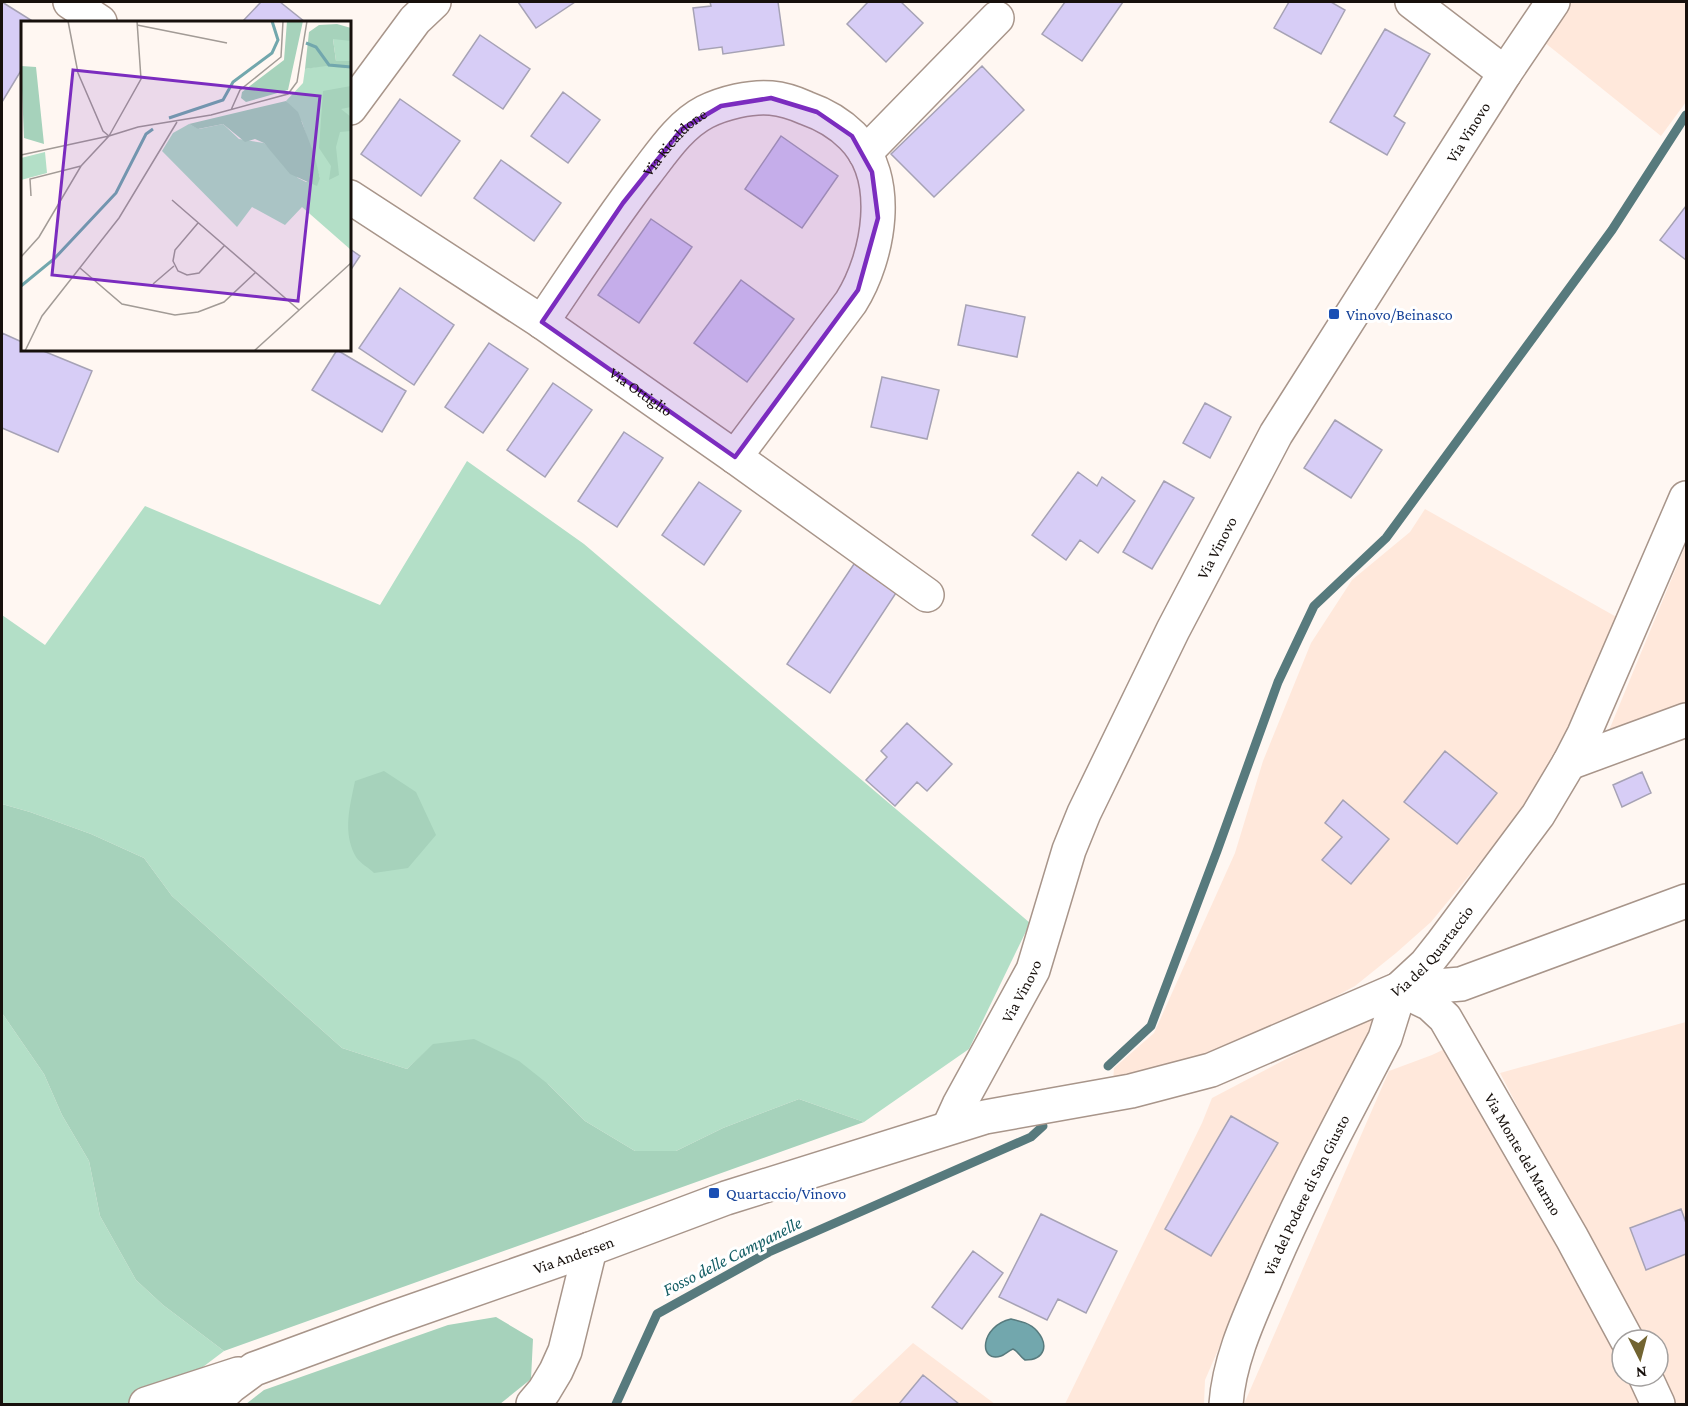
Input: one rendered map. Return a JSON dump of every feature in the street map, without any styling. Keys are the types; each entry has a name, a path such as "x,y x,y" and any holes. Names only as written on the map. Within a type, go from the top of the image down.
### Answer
{"street":[{"path":"70,2 98,21"},
{"path":"351,107 415,20 434,2"},
{"path":"1412,2 1505,73"},
{"name":"Via Vinovo","path":"949,1127 1033,970 1069,850 1084,813 1173,630 1276,434 1505,73 1553,2"},
{"path":"865,153 998,18"},
{"name":"Via Ricaldone","path":"542,322 623,202 667,145 688,124 706,111 735,102 771,98 796,104 835,122 852,136 865,153 874,179 878,201 876,235 866,275 842,314 735,457"},
{"name":"Via Ottiglio","path":"351,198 542,322 735,457 927,596"},
{"name":"Via del Quartaccio","path":"949,1127 1011,1111 1153,1086 1211,1070 1399,989 1426,964 1538,815 1569,763 1584,734 1686,498"},
{"path":"1569,763 1686,720"},
{"path":"1399,989 1461,984 1686,901"},
{"name":"Via Monte del Marmo","path":"1399,989 1430,1004 1445,1018 1572,1238 1621,1328"},
{"name":"Via del Podere di San Giusto","path":"1226,1404 1237,1350 1257,1298 1281,1243 1384,1038 1399,989"},
{"name":"Via Andersen","path":"212,1404 254,1369 726,1198 949,1127"},
{"path":"533,1404 544,1391 565,1351 590,1249"},
{"path":"146,1404 254,1369"},
{"path":"1651,1388 1658,1404"}],"highlighted area":[{"path":"771,98 817,112 852,136 872,172 878,218 858,290 735,457 542,322 623,203 682,129 721,106"}],"shaded area":[{"path":"1572,2 1686,2 1686,102 1661,136 1544,42"},
{"path":"1425,509 1620,619 1576,726 1523,810 1431,922 1355,986 1277,1028 1206,1058 1113,1082 1114,1068 1154,1033 1235,853 1263,761 1311,643 1352,580 1410,532"},
{"path":"1686,544 1686,709 1605,740"},
{"path":"1378,1011 1245,1288 1205,1380 1204,1404 1065,1404 1202,1123 1212,1098"},
{"path":"1686,1022 1686,1404 1673,1404 1664,1388 1670,1388 1670,1328 1633,1328 1500,1073"},
{"path":"1451,1046 1610,1336 1610,1388 1635,1388 1642,1404 1244,1404 1389,1071"},
{"path":"913,1343 995,1404 849,1404"}],"green space":[{"path":"467,461 584,544 1030,923 969,1049 864,1122 799,1099 723,1128 676,1151 635,1151 585,1121 548,1084 433,1045 407,1069 342,1048 172,896 144,858 91,834 2,804 2,615 45,645 145,506 380,605"},
{"path":"384,771 416,792 436,835 408,868 374,873 356,857 349,839 348,819 355,781"},
{"path":"2,804 91,834 144,858 172,896 342,1048 407,1069 433,1044 474,1039 519,1061 548,1084 585,1121 635,1151 676,1151 723,1128 799,1099 864,1122 224,1351 163,1305 136,1280 100,1216 89,1161 62,1115 44,1074 2,1013"},
{"path":"2,1013 44,1074 62,1115 89,1161 100,1216 136,1280 163,1305 224,1351 191,1376 174,1404 2,1404"},
{"path":"496,1317 533,1339 531,1379 500,1404 246,1404 264,1390 448,1325"}],"water":[{"path":"1011,1319 1025,1323 1037,1331 1044,1346 1041,1355 1025,1360 1013,1349 1001,1356 994,1357 988,1354 986,1343 988,1336 1001,1323"}],"building":[{"path":"2,2 32,21 21,21 21,71 2,102"},
{"path":"261,2 280,2 304,21 243,21"},
{"path":"518,2 575,2 536,28"},
{"path":"710,2 778,2 784,45 723,54 722,47 699,50 693,8 711,6"},
{"path":"868,2 901,2 923,23 886,62 847,24"},
{"path":"1065,2 1123,2 1082,61 1042,34"},
{"path":"1289,2 1331,2 1345,10 1321,54 1274,28"},
{"path":"1385,29 1430,54 1394,116 1405,123 1387,155 1330,122"},
{"path":"480,35 530,69 503,109 453,75"},
{"path":"982,66 1024,110 934,197 891,154"},
{"path":"563,92 600,120 568,163 531,136"},
{"path":"400,99 460,141 421,196 361,154"},
{"path":"781,136 838,176 802,228 745,189"},
{"path":"501,160 561,203 534,241 474,198"},
{"path":"1686,206 1686,260 1660,240"},
{"path":"651,219 692,247 639,323 598,295"},
{"path":"351,250 360,256 351,270"},
{"path":"741,280 794,319 747,382 694,343"},
{"path":"400,288 454,325 414,385 359,348"},
{"path":"966,305 1025,317 1017,357 958,345"},
{"path":"2,333 21,342 21,351 43,351 92,371 58,452 2,428"},
{"path":"489,343 528,369 483,433 445,407"},
{"path":"336,351 339,351 406,391 382,432 312,390"},
{"path":"882,377 939,390 927,439 871,427"},
{"path":"553,383 592,410 545,477 507,450"},
{"path":"1205,403 1231,417 1210,458 1183,443"},
{"path":"1335,420 1382,450 1351,498 1304,468"},
{"path":"624,432 663,458 617,527 578,501"},
{"path":"1078,472 1097,486 1102,477 1135,501 1098,553 1080,540 1066,560 1032,535"},
{"path":"1164,481 1194,498 1152,569 1123,552"},
{"path":"699,482 741,511 704,565 662,535"},
{"path":"854,564 896,593 830,693 787,664"},
{"path":"907,723 952,764 927,791 917,782 895,806 866,780 887,757 881,751"},
{"path":"1445,751 1497,793 1457,844 1404,802"},
{"path":"1642,772 1651,793 1622,807 1613,785"},
{"path":"1343,800 1389,839 1351,884 1322,860 1342,837 1325,823"},
{"path":"1231,1116 1278,1143 1211,1256 1165,1229"},
{"path":"1681,1209 1686,1223 1686,1254 1646,1270 1630,1228"},
{"path":"1041,1214 1117,1251 1086,1313 1058,1299 1047,1320 999,1297"},
{"path":"973,1251 1003,1273 962,1329 932,1307"},
{"path":"923,1375 959,1404 899,1404"}],"waterway":[{"path":"1108,1066 1151,1026 1278,682 1314,606 1386,538 1612,230 1686,115"},
{"name":"Fosso delle Campanelle","path":"616,1404 657,1314 769,1252 1031,1137 1043,1126"}],"place":[{"name":"Vinovo/Beinasco","path":"1334,314"},
{"name":"Quartaccio/Vinovo","path":"714,1193"}]}
